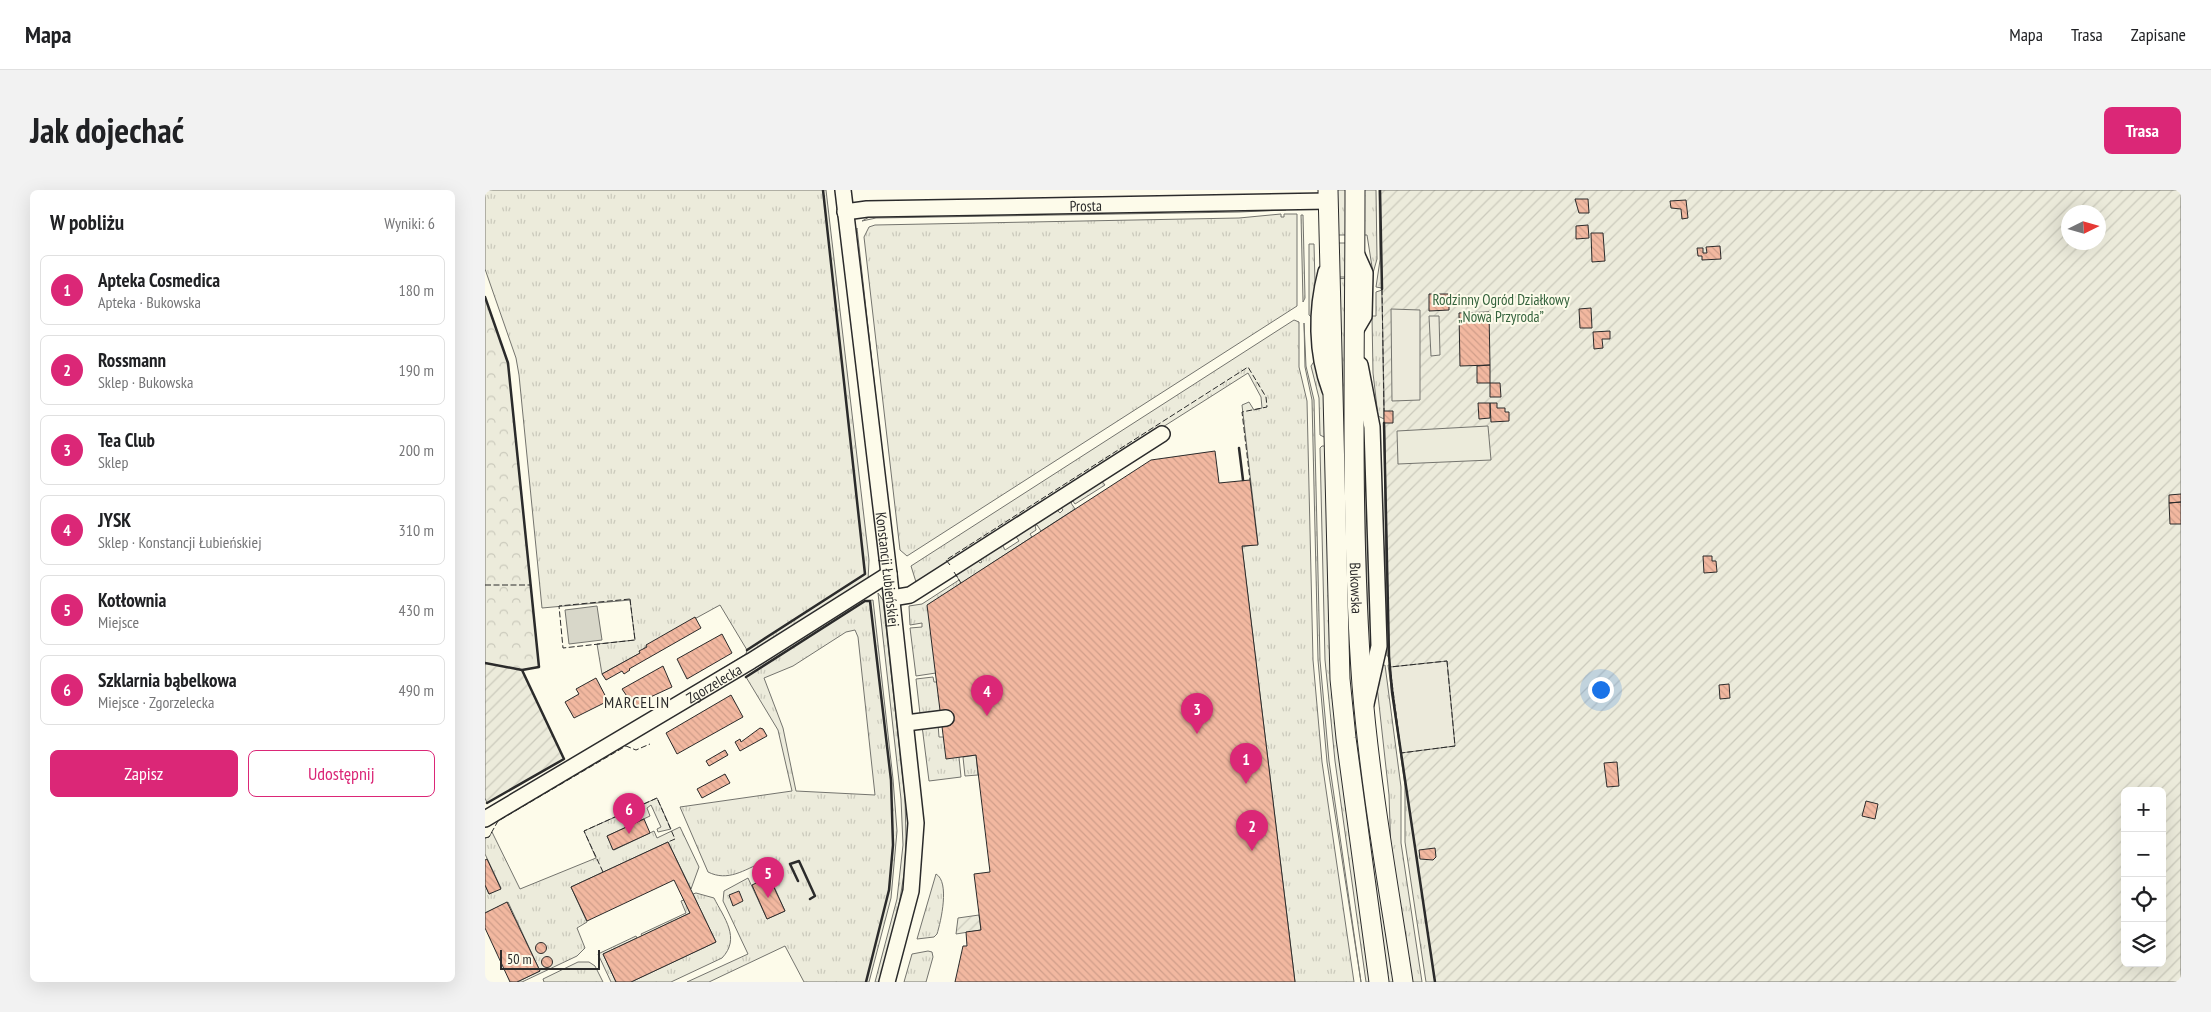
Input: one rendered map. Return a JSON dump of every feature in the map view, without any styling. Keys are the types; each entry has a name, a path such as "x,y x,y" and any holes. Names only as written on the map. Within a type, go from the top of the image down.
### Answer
{"main road":[{"name":"Bukowska","path":"1355,190 1353,334 1359,618 1365,710 1403,982"},
{"name":"Bukowska","path":"1328,195 1340,679 1346,738 1379,982"}],"street":[{"name":"Konstancji Łubieńskiej","path":"843,190 892,598 916,822 915,862 911,891 887,982"},
{"name":"Prosta","path":"845,212 867,209 1328,195"},
{"path":"892,598 910,596 1162,434"},
{"name":"Zgorzelecka","path":"485,819 751,661 889,574"},
{"path":"906,722 946,718"},
{"name":"Konstancji Łubieńskiej","path":"882,982 895,948"}],"green space":[{"path":"485,190 826,190 869,560 868,581 763,646 692,687 746,654 747,650 720,605 647,645 640,653 602,674 597,644 635,640 630,600 542,608 519,375 516,358 485,269"},
{"path":"1336,190 1346,190 1346,235 1338,235"},
{"path":"1363,190 1376,190 1377,259 1373,273 1367,235 1364,235"},
{"path":"1379,190 1382,288 1376,287 1380,260"},
{"name":"Rodzinny Ogród Działkowy „Nowa Przyroda”","path":"1380,190 2181,190 2181,982 1435,982 1392,692 1389,656"},
{"path":"1287,207 1286,210 1239,212 876,218 862,221 871,216"},
{"path":"1281,214 1281,217 1284,217 1284,214 1297,214 1297,306 907,556 900,550 864,237 869,227 875,225 1239,218"},
{"path":"1301,215 1303,215 1305,298 1303,302"},
{"path":"857,228 880,434 855,233"},
{"path":"1338,243 1346,243 1346,277 1339,277"},
{"path":"1309,244 1314,244 1316,321 1309,315"},
{"path":"1347,278 1348,437 1340,438 1337,279"},
{"path":"1382,290 1384,419 1378,416 1373,373 1372,316 1376,316 1376,292"},
{"path":"485,297 508,363 539,667 522,670 485,663"},
{"path":"1294,320 1299,322 1299,367 1307,401 1313,660 1322,762 1354,982 1295,982 1242,547 1258,544 1242,405 1249,402 1254,410 1262,408 1261,397 1248,373 920,581 916,582 911,566"},
{"path":"1304,323 1306,366 1314,400 1320,660 1329,761 1361,982 1327,762 1318,660 1312,400 1305,367"},
{"path":"1315,360 1325,397 1326,438 1320,435 1319,398 1311,366"},
{"path":"1488,426 1491,460 1398,464 1397,431"},
{"path":"1384,434 1389,656 1387,656"},
{"path":"1348,445 1396,982 1388,982 1365,824 1347,669 1341,446"},
{"path":"1369,445 1375,649 1369,657 1363,446"},
{"path":"1326,446 1372,982 1366,982 1335,761 1325,660 1320,448"},
{"path":"1101,480 1105,485 1075,504 1073,501 1071,503 1075,509 1041,531 1035,525 1036,530 1030,534 1032,537 928,605 936,673 916,676 910,628 922,627 922,623 910,625 909,606 922,604 959,580 955,573 977,560 980,563 982,562 979,558 1002,544 1005,550 1019,541 1015,535 1056,509 1060,513 1063,510 1060,506"},
{"path":"878,593 883,600 905,798 906,838 905,868 897,917 879,982 875,982 897,899 903,845 901,799"},
{"path":"873,600 897,831 891,898 869,982 804,982 785,946 709,982 687,982 748,954 723,901 724,891 748,878 767,919 785,911 763,862 736,874 722,876 708,872 680,807 792,791 778,730 746,677 865,601","holes":["855,630 858,637 875,795 796,791 783,728 764,678 793,666 846,632"]},
{"path":"485,663 522,670 564,759 487,803 485,798"},
{"path":"1385,665 1401,787 1401,843 1422,982 1410,982 1391,853 1389,795 1376,677 1381,666"},
{"path":"1388,665 1390,665 1435,982 1426,982 1405,842 1405,786"},
{"path":"933,677 934,682 937,682 941,712 920,714 916,679"},
{"path":"938,724 939,737 944,737 959,757 961,777 929,781 922,726"},
{"path":"976,755 978,775 965,776 963,757"},
{"path":"657,798 671,829 658,832 657,829 661,827 651,805 647,808 650,816 607,836 614,850 654,831 657,838 680,827 699,867 691,889 668,842 571,887 587,922 577,928 585,948 577,956 522,982 517,982 540,971 508,902 485,913 485,885 489,894 501,888 485,854 485,838 489,837 492,832 520,889 596,858 584,831"},
{"path":"936,874 943,885 944,893 937,934 934,937 917,939"},
{"path":"696,893 714,898 729,928 730,943 728,950 722,958 671,982 631,982 716,942 693,894"},
{"path":"684,900 690,913 642,936 641,934 686,913 681,901"},
{"path":"979,915 981,930 956,934 958,918"},
{"path":"636,936 637,938 603,954 616,982 611,982 598,954"},
{"path":"932,952 933,957 926,982 904,982 912,954"},
{"path":"578,962 589,962 595,966 603,982 544,982 543,979"}],"shaded area":[{"path":"1391,309 1420,310 1420,400 1392,401"},
{"path":"1429,316 1439,316 1440,355 1431,356"},
{"path":"597,606 602,640 569,644 565,610"},
{"path":"1447,661 1455,746 1401,753 1390,667"}],"building":[{"path":"1575,199 1588,199 1589,213 1579,213"},
{"path":"1686,200 1688,218 1682,219 1681,209 1671,208 1670,201"},
{"path":"1588,225 1589,238 1576,239 1576,226"},
{"path":"1591,233 1603,233 1605,261 1592,262"},
{"path":"1720,246 1721,259 1702,260 1702,256 1698,256 1697,248 1703,248 1703,253 1707,253 1706,247"},
{"path":"1429,294 1449,294 1449,310 1429,311"},
{"path":"1591,308 1592,328 1580,328 1579,309"},
{"path":"1489,312 1490,365 1460,366 1459,313"},
{"path":"1610,331 1610,339 1602,339 1603,348 1594,349 1593,332"},
{"path":"1490,365 1490,383 1477,383 1477,366"},
{"path":"1490,383 1500,383 1501,397 1490,397"},
{"path":"1478,403 1490,403 1490,418 1479,419"},
{"path":"1490,403 1497,403 1497,408 1505,408 1505,412 1509,412 1509,421 1491,422"},
{"path":"1384,411 1393,411 1393,423 1384,423"},
{"path":"1215,451 1219,483 1250,480 1258,545 1242,546 1295,982 955,982 963,946 967,946 966,932 981,930 974,874 990,872 976,755 946,759 927,605 1151,460"},
{"path":"2181,494 2181,502 2169,503 2169,495"},
{"path":"2181,502 2181,524 2170,524 2169,503"},
{"path":"1703,556 1712,556 1712,561 1716,561 1717,572 1704,573"},
{"path":"695,617 701,628 629,669 624,674 622,671 606,680 602,674 640,653 639,651 647,647 646,645"},
{"path":"722,634 732,653 687,679 677,659"},
{"path":"663,666 672,687 644,700 645,702 635,708 622,689"},
{"path":"596,678 608,701 574,718 565,702 579,694 576,689"},
{"path":"1729,684 1730,698 1720,699 1719,685"},
{"path":"731,695 743,717 677,754 666,733"},
{"path":"760,728 763,729 767,736 740,751 735,742 740,739 741,742"},
{"path":"725,750 728,755 709,766 706,761"},
{"path":"1617,762 1619,786 1607,787 1604,763"},
{"path":"725,774 730,783 702,798 697,789"},
{"path":"1866,801 1878,804 1875,819 1862,816"},
{"path":"644,819 650,833 613,850 607,836"},
{"path":"668,842 716,942 631,982 616,982 603,954 690,913 674,880 587,921 571,887"},
{"path":"1435,848 1436,857 1433,860 1420,859 1419,850"},
{"path":"487,859 501,889 489,894 485,885 485,860"},
{"path":"769,877 785,911 767,919 752,885"},
{"path":"739,891 743,901 733,906 729,895"},
{"path":"507,902 540,971 517,982 510,982 485,928 485,913"},
{"path":"541,942 547,948 541,954 535,948"},
{"path":"547,956 553,962 547,968 541,962"}],"fence":[{"path":"1382,289 1384,411"},
{"path":"950,565 946,560 1248,367 1266,397 1267,407 1242,412 1250,480"},
{"path":"954,572 961,583"},
{"path":"485,585 531,585"},
{"path":"630,599 635,640 563,648 559,606 630,599"},
{"path":"1447,661 1455,746 1401,753 1390,667 1447,661"},
{"path":"485,838 489,837 498,821 626,746 636,750 650,744"},
{"path":"603,872 584,831 657,798 675,839 668,842"}],"wall":[{"path":"747,650 865,574 823,190"},
{"path":"1380,190 1382,289"},
{"path":"485,297 508,363 539,667 522,670 564,759 487,803"},
{"path":"1384,423 1389,656 1392,692 1435,982"},
{"path":"1239,448 1243,480"},
{"path":"746,677 865,601 870,601 891,780 893,845 889,890 866,982"},
{"path":"485,663 522,670"},
{"path":"798,881 790,864 799,861 815,896 810,899"}],"place":[{"name":"JYSK","path":"987,716"},
{"name":"Tea Club","path":"1197,734"},
{"name":"Apteka Cosmedica","path":"1246,784"},
{"name":"Szklarnia bąbelkowa","path":"629,834"},
{"name":"Rossmann","path":"1252,851"},
{"name":"Kotłownia","path":"768,898"}],"district":[{"name":"MARCELIN","path":"637,702"}]}
